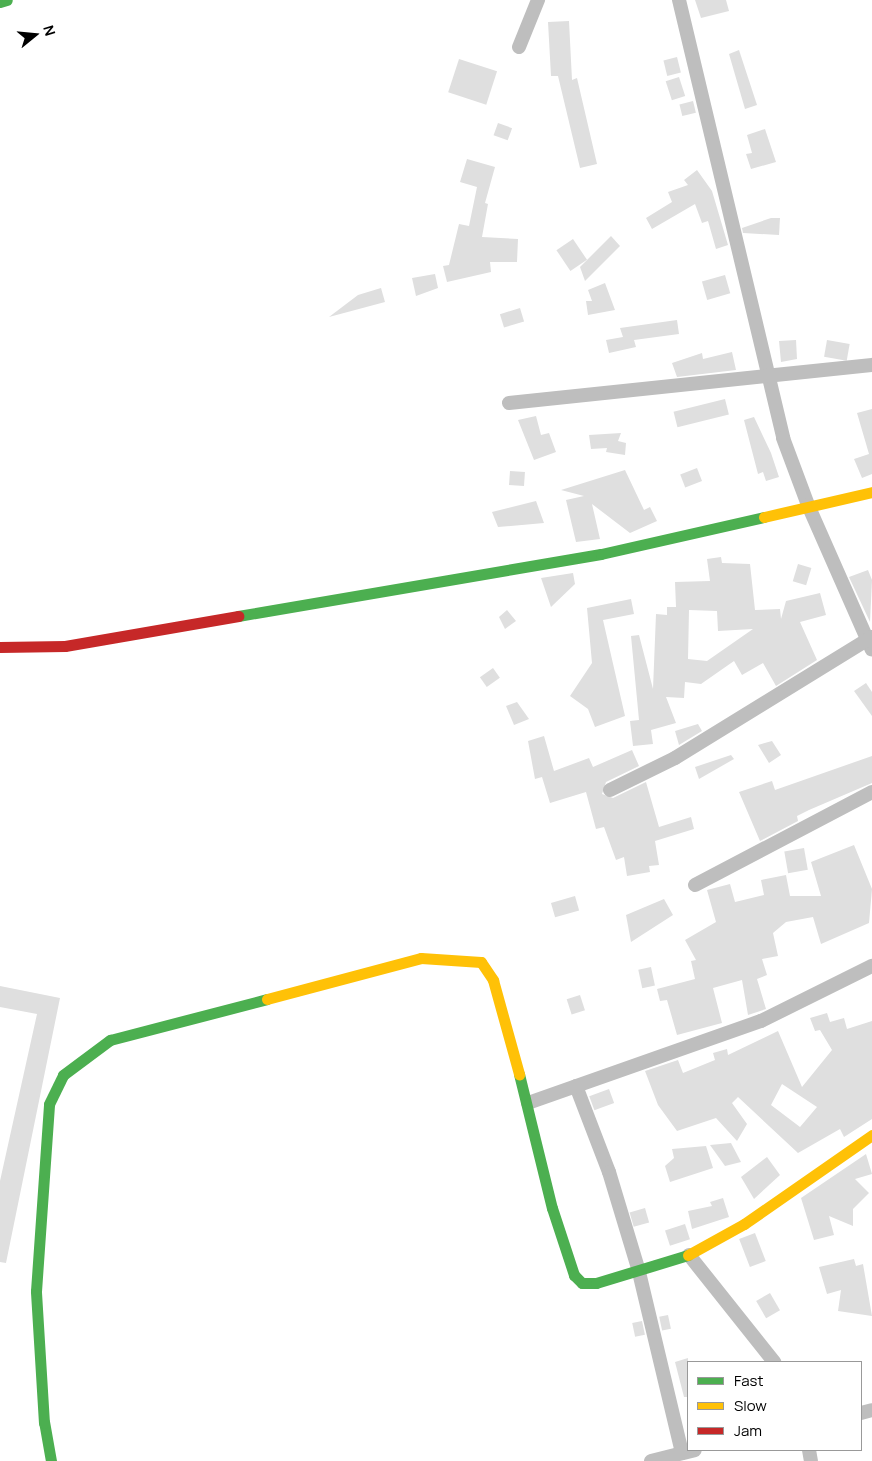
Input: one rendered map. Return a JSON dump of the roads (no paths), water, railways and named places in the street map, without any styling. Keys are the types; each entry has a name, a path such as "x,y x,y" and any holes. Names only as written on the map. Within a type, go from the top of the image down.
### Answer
{"main road":[{"path":"0,2 7,0"},
{"path":"0,647 65,646 601,554 808,505 872,492"},
{"path":"51,1461 39,1358 37,1252 50,1104 63,1075 110,1040 421,958 459,957 481,962 492,980 528,1103 574,1275 582,1282 596,1283 638,1268 689,1255 744,1224 872,1135"}],"street":[{"path":"519,47 538,0"},
{"path":"610,790 675,758 870,642 808,505 766,377 753,301 678,0"},
{"path":"509,403 872,366"},
{"path":"695,885 872,792"},
{"path":"528,1103 761,1021 872,966"},
{"path":"576,1086 609,1172 687,1444"},
{"path":"689,1255 773,1361"},
{"path":"651,1461 689,1451"}]}
